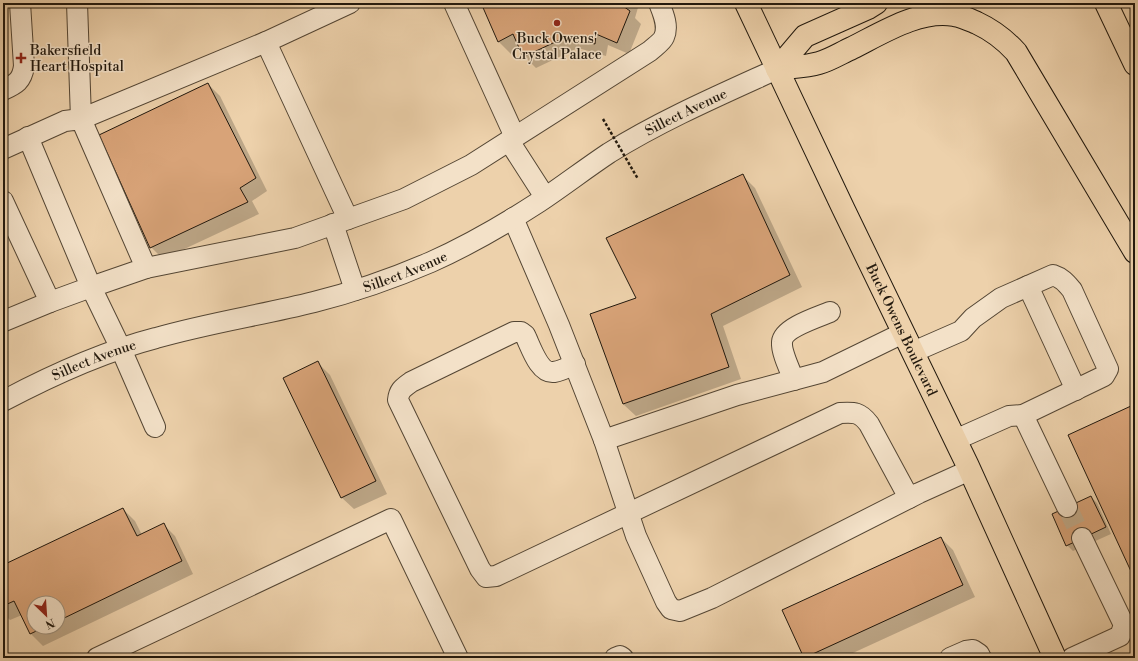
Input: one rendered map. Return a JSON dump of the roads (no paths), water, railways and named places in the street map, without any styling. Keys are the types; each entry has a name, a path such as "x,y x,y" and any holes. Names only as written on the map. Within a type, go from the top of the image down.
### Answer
{"main road":[{"name":"Buck Owens Boulevard","path":"746,3 776,69 970,470 1055,658"},
{"path":"776,69 805,36 876,3"},
{"path":"1106,3 1135,64"},
{"path":"776,69 819,63 901,24 922,17 939,14 954,15 966,18 980,25 1003,40 1016,52 1135,252"}],"street":[{"path":"3,90 18,82 23,75 24,66 20,3"},
{"path":"78,3 81,119 146,268"},
{"path":"3,149 28,137 65,122 81,119 266,42 350,3"},
{"path":"454,3 512,139 546,198"},
{"path":"4,319 146,268 295,238 404,200 471,165 650,51 664,38 666,25 659,3"},
{"path":"266,42 341,222 355,290"},
{"name":"Sillect Avenue","path":"3,401 39,382 96,357 154,338 202,326 315,302 374,284 431,262 486,234 546,198 608,154 644,132 685,111 776,69"},
{"path":"28,137 91,287 121,349 155,427"},
{"path":"3,201 50,302"},
{"path":"513,218 575,364 604,440 636,536 666,602 671,609 680,611 712,598 909,498 970,470"},
{"path":"913,352 961,331 974,318 1001,298 1052,275 1059,277 1072,290 1108,369 1104,376 1023,415 1010,416 955,440"},
{"path":"1028,286 1076,390"},
{"path":"794,380 782,346 784,334 796,326 830,312"},
{"path":"575,364 554,372 546,371 540,367 525,335 521,332 514,332 411,382 398,393 398,400 480,569 486,577 496,576 628,512 840,413 849,412 863,416 869,424 909,498"},
{"path":"604,440 737,395 823,372 903,333"},
{"path":"1023,415 1067,507"},
{"path":"97,658 391,518 458,658"},
{"path":"1072,658 1120,636 1124,625 1082,538"},
{"path":"950,658 966,651 973,650 979,654 981,658"},
{"path":"615,658 620,656 623,658"}],"tunnel":[{"path":"1067,507 1082,538"}],"place":[{"name":"Buck Owens' Crystal Palace","path":"557,23"},
{"name":"Bakersfield Heart Hospital","path":"21,58"}]}
